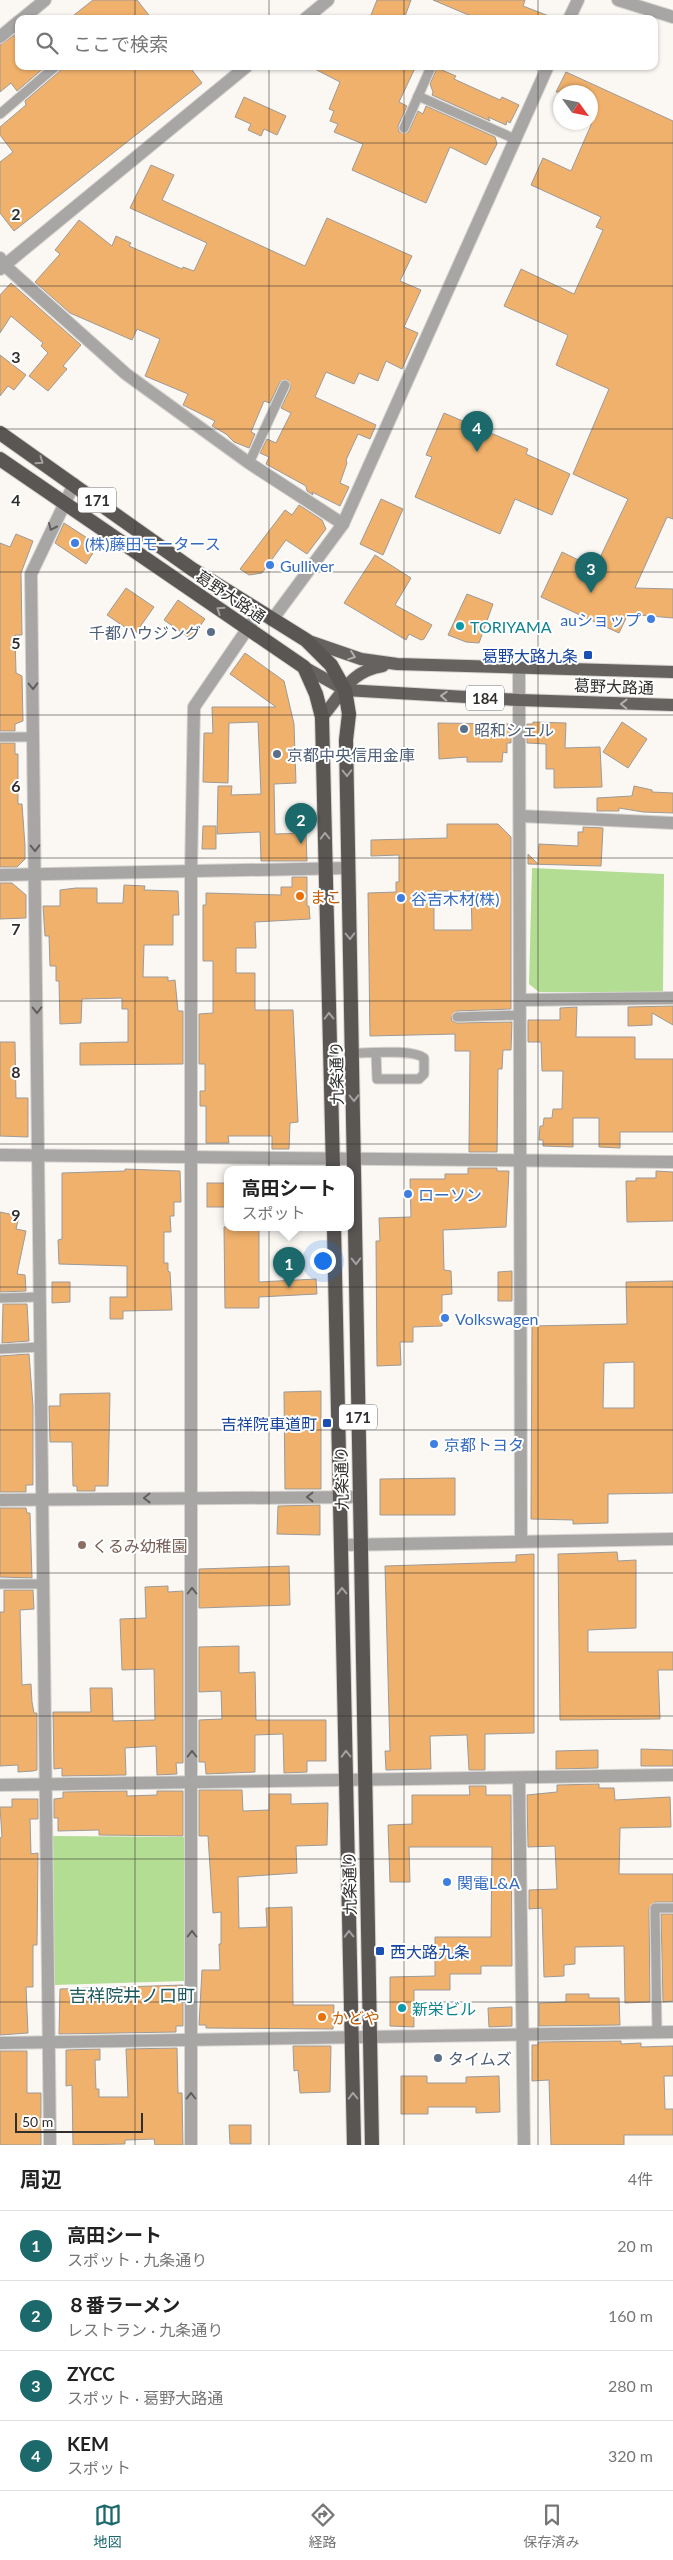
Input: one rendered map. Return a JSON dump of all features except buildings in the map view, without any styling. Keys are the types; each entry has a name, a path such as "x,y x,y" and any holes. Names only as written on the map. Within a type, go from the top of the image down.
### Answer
{"highway":[{"name":"葛野大路通","path":"0,433 192,568 306,640 331,665 345,690"},
{"name":"葛野大路通","path":"0,459 304,667"},
{"name":"九条通り","path":"304,667 316,694 322,716 333,1163"},
{"name":"九条通り","path":"345,690 349,714 346,740 372,2145"},
{"name":"九条通り","path":"334,1231 354,2145"}],"main road":[{"name":"葛野大路通","path":"306,640 361,659 397,664 673,672"},
{"path":"322,716 345,690 353,677 366,669 397,664"},
{"name":"葛野大路通","path":"304,667 345,690 520,700 673,705"}],"street":[{"path":"28,15 45,0"},
{"path":"310,15 328,0"},
{"path":"571,15 578,0"},
{"path":"618,0 673,17"},
{"path":"0,36 15,25"},
{"path":"242,70 1,264 126,374 249,463 343,524"},
{"path":"272,620 343,524 546,70"},
{"path":"50,2145 31,574 74,484"},
{"path":"191,2145 191,872 194,707 259,612"},
{"path":"519,668 521,1541"},
{"path":"520,816 673,823"},
{"path":"0,875 349,868"},
{"path":"520,1000 673,998"},
{"path":"0,1155 191,1158 333,1163 354,1157 673,1162"},
{"path":"0,1500 359,1497"},
{"path":"341,1545 673,1539"},
{"path":"0,1785 192,1784 673,1775"},
{"path":"519,1778 524,2145"},
{"path":"0,2043 191,2042 351,2036 673,2032"}],"lane":[{"path":"0,114 51,70"},
{"path":"404,128 430,70"},
{"path":"418,96 516,139"},
{"path":"249,463 285,385"},
{"path":"0,737 33,737"},
{"path":"457,1017 520,1015"},
{"path":"353,1054 376,1053 418,1054 424,1058 424,1074 419,1079 377,1079 376,1053"},
{"path":"0,1298 40,1297"},
{"path":"0,1350 41,1347"},
{"path":"0,1584 44,1584"},
{"path":"657,2032 655,1908 673,1908"}],"green space":[{"path":"532,868 664,874 663,992 539,992 529,984"},
{"path":"53,1836 185,1837 184,1981 54,1985"}],"place":[{"name":"KEM","path":"477,452"},
{"name":"(株)藤田モータース","path":"75,543"},
{"name":"Gulliver","path":"270,565"},
{"name":"ZYCC","path":"591,593"},
{"name":"auショップ","path":"651,619"},
{"name":"TORIYAMA","path":"460,626"},
{"name":"千都ハウジング","path":"211,632"},
{"name":"葛野大路九条","path":"588,655"},
{"name":"昭和シェル","path":"464,729"},
{"name":"京都中央信用金庫","path":"277,754"},
{"name":"８番ラーメン","path":"301,844"},
{"name":"まこ","path":"300,896"},
{"name":"谷吉木材(株)","path":"401,898"},
{"name":"ローソン","path":"408,1194"},
{"name":"高田シート","path":"289,1288"},
{"name":"Volkswagen","path":"445,1318"},
{"name":"吉祥院車道町","path":"327,1423"},
{"name":"京都トヨタ","path":"434,1444"},
{"name":"くるみ幼稚園","path":"82,1545"},
{"name":"関電L&A","path":"447,1882"},
{"name":"西大路九条","path":"380,1951"},
{"name":"新栄ビル","path":"402,2008"},
{"name":"かどや","path":"322,2017"},
{"name":"タイムズ","path":"438,2058"}],"district":[{"name":"吉祥院井ノ口町","path":"132,1995"}]}
